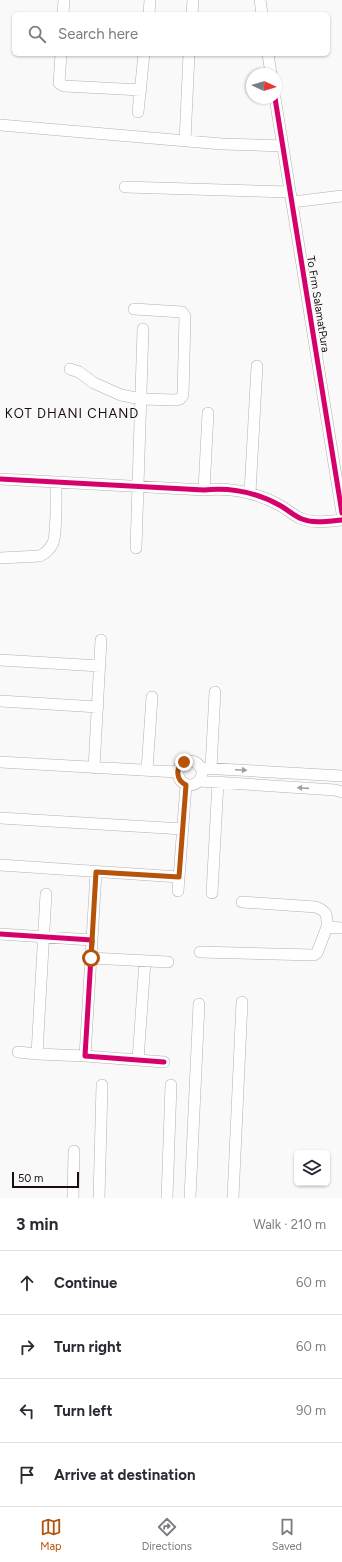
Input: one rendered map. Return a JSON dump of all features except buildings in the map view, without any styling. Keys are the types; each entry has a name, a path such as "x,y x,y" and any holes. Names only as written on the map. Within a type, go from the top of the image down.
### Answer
{"street":[{"path":"63,12 64,0"},
{"path":"149,12 150,0"},
{"path":"192,12 193,0"},
{"path":"260,0 262,12"},
{"path":"61,56 59,83 64,86 141,90"},
{"path":"138,112 144,56"},
{"path":"185,141 189,56"},
{"path":"268,56 271,68"},
{"name":"To Frm SalamatPura","path":"276,104 342,513"},
{"path":"0,124 222,144 283,146"},
{"path":"125,187 291,197 342,196"},
{"path":"70,369 79,372 94,383 121,395 141,399 180,399 183,395 185,316 182,312 134,309"},
{"path":"136,548 143,329"},
{"path":"250,493 257,366"},
{"path":"204,490 208,413"},
{"path":"0,479 204,490 230,488 250,493 282,506 302,519 324,522 342,520"},
{"path":"0,558 40,556 50,548 54,539 56,482"},
{"path":"94,768 101,640"},
{"path":"0,660 100,666"},
{"path":"214,692 206,768 199,781 193,785 186,785 179,780 177,772 181,764 188,760 196,762 206,768 342,776"},
{"path":"147,770 152,697"},
{"path":"0,701 98,707"},
{"path":"0,762 177,772"},
{"path":"199,781 335,790 342,792"},
{"path":"212,893 218,782"},
{"path":"178,891 186,785"},
{"path":"0,818 183,829"},
{"path":"0,865 179,877"},
{"path":"85,1056 96,872"},
{"path":"37,1054 46,894"},
{"path":"200,952 310,956 317,953 327,927 327,914 324,910 316,907 242,902"},
{"path":"327,927 342,928"},
{"path":"0,934 92,940"},
{"path":"91,958 168,962"},
{"path":"138,1060 145,961"},
{"path":"233,1198 242,1002"},
{"path":"190,1198 199,1004"},
{"path":"18,1052 164,1062"},
{"path":"99,1198 102,1085"},
{"path":"167,1198 171,1085"},
{"path":"73,1198 74,1151"}],"cycle path":[{"path":"276,104 342,513"},
{"path":"0,479 204,490 234,490 253,494 272,501 299,518 307,521 322,522 342,520"},
{"path":"0,934 92,940 85,1056 164,1062"}],"district":[{"name":"KOT DHANI CHAND","path":"72,413"}],"route":[{"path":"91,958 96,872 179,877 186,785 179,780 177,772 178,768 184,762"}]}
